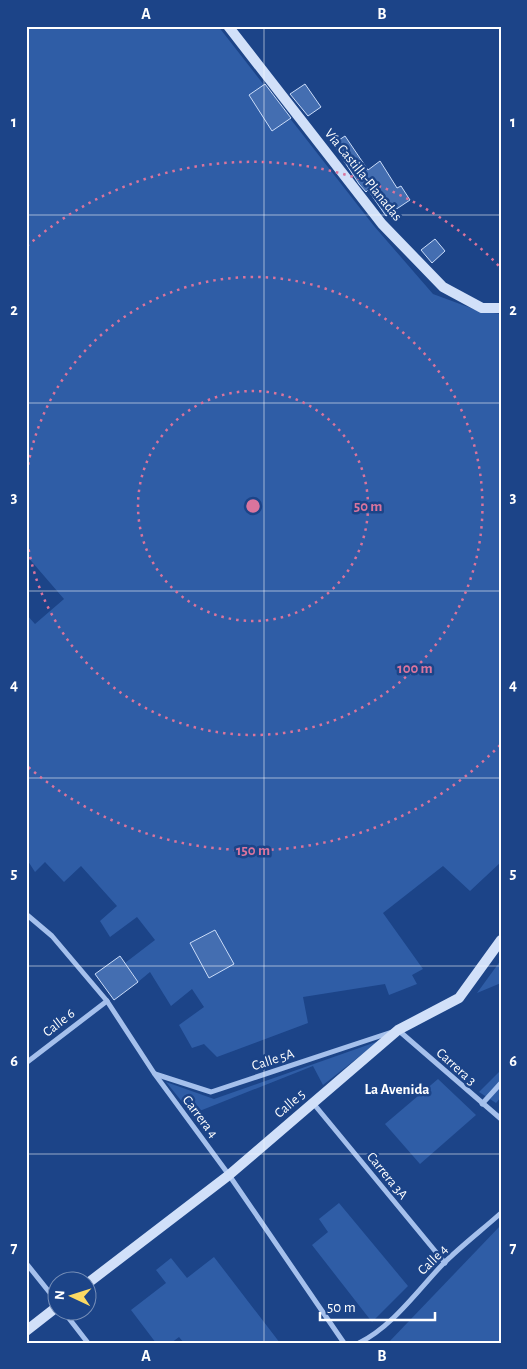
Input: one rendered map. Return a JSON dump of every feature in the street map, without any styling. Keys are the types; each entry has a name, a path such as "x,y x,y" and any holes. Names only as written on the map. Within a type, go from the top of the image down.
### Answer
{"main road":[{"name":"Vía Castilla-Planadas","path":"228,26 382,224 443,287 482,308 501,308"},
{"name":"Calle 5","path":"98,1275 229,1174 398,1030 459,998 501,940"},
{"path":"26,1331 48,1313"}],"street":[{"name":"Carrera 4","path":"26,914 52,936 106,1001 154,1073 229,1174 344,1343"},
{"name":"Calle 6","path":"26,1063 106,1001"},
{"name":"Calle 5A","path":"154,1073 211,1092 398,1030"},
{"name":"Carrera 3","path":"398,1030 482,1104 501,1118"},
{"path":"482,1104 501,1083"},
{"name":"Carrera 3A","path":"313,1103 445,1263"},
{"name":"Calle 4","path":"359,1343 372,1337 403,1308 445,1263 501,1213"},
{"path":"26,1263 48,1292"},
{"path":"72,1322 88,1343"}],"shaded area":[{"path":"26,26 218,26 374,226 433,294 479,311 501,314 501,862 470,891 443,866 383,913 423,969 412,975 417,984 389,995 385,984 303,997 308,1023 217,1057 204,1044 192,1048 179,1025 204,1007 192,989 171,1006 150,972 138,982 125,963 155,940 137,917 110,937 100,921 117,906 81,866 64,882 45,862 35,872 26,858 26,614 35,624 64,599 26,555"},
{"path":"501,960 501,983 477,993"},
{"path":"379,1041 323,1085 313,1066 192,1114 166,1082 214,1099"},
{"path":"501,1070 501,1097 496,1103 479,1092"},
{"path":"438,1079 476,1115 420,1164 385,1124"},
{"path":"339,1203 408,1286 372,1322 312,1245 328,1232 319,1219"},
{"path":"501,1225 501,1343 388,1343"},
{"path":"214,1257 280,1343 184,1343 179,1337 171,1343 156,1343 131,1310 166,1283 156,1270 171,1258 187,1278"}],"building":[{"path":"265,84 291,118 272,131 249,95"},
{"path":"305,84 321,107 308,116 290,94"},
{"path":"345,136 368,170 380,161 397,188 401,186 410,200 386,216 368,190 366,192 359,184 333,144"},
{"path":"435,239 445,251 432,263 421,250"},
{"path":"215,930 234,964 209,978 190,943"},
{"path":"120,956 138,982 114,1000 95,974"}],"district":[{"name":"La Avenida","path":"397,1089"}]}
